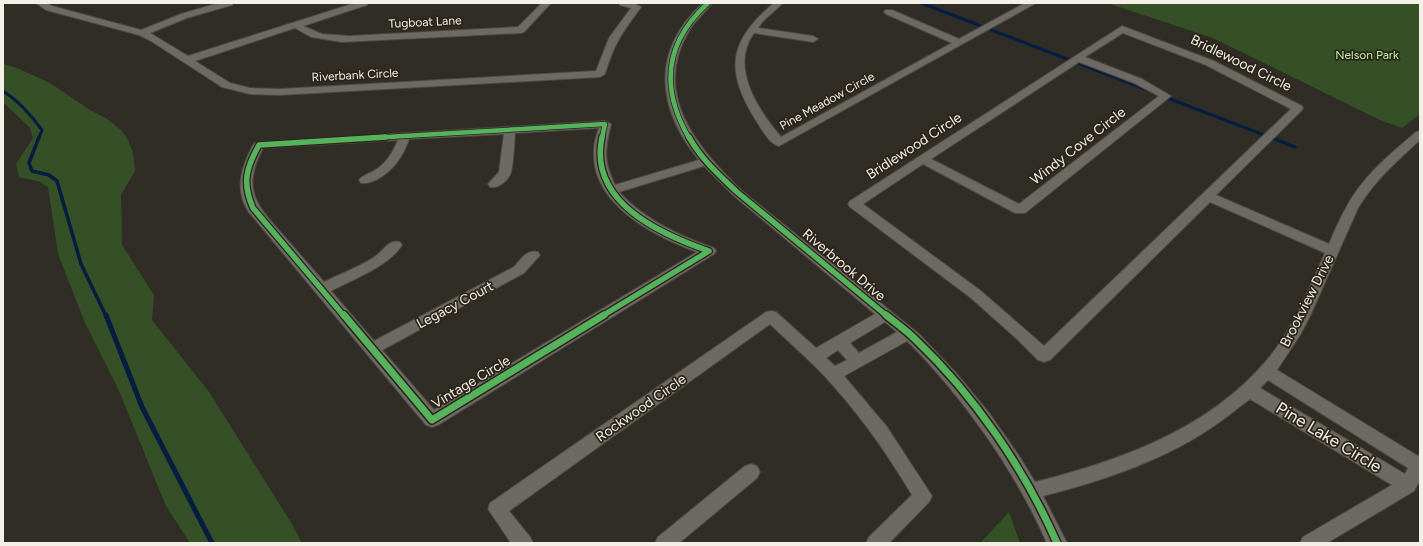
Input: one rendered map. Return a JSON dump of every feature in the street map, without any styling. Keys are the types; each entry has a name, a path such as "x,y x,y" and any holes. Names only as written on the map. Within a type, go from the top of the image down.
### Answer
{"street":[{"name":"Riverbank Circle","path":"40,3 49,8 142,33 226,84 250,91 265,92 600,74 611,42 618,30 637,7 623,3"},
{"path":"142,33 177,19 229,3"},
{"path":"187,60 364,3"},
{"name":"Tugboat Lane","path":"296,25 313,35 335,39 521,30 547,3"},
{"name":"Riverbrook Drive","path":"708,3 692,19 678,41 673,55 670,82 674,103 682,126 693,144 706,162 724,180 908,334 941,366 975,406 1006,449 1031,491 1057,543"},
{"name":"Pine Meadow Circle","path":"779,3 762,17 752,30 743,48 740,70 742,85 748,100 755,113 779,143 1032,3"},
{"path":"889,12 960,42"},
{"name":"Bridlewood Circle","path":"1122,29 1210,63 1298,108 1044,356 997,311 972,290 854,204 923,159 1122,29"},
{"path":"752,30 812,39"},
{"name":"Windy Cove Circle","path":"923,159 1020,210 1166,96 1138,81 1078,58"},
{"name":"Vintage Circle","path":"605,124 598,147 599,162 602,173 611,190 633,214 649,226 682,242 709,251 432,420 253,208 248,196 246,183 247,171 251,159 259,145 405,136 605,124"},
{"path":"494,184 504,173 510,130"},
{"name":"Brookview Drive","path":"1031,491 1115,468 1152,452 1188,434 1210,420 1249,390 1277,358 1295,332 1352,208 1362,190 1375,174 1420,134"},
{"path":"365,180 380,174 392,165 399,154 405,136"},
{"path":"611,190 706,162"},
{"path":"1208,196 1332,251"},
{"path":"322,289 381,259 395,245"},
{"name":"Legacy Court","path":"372,349 520,270 533,255"},
{"path":"814,357 885,315"},
{"name":"Rockwood Circle","path":"523,543 497,509 771,316 833,375 879,430 923,496 876,543"},
{"path":"833,375 908,334"},
{"path":"839,342 858,362"},
{"name":"Pine Lake Circle","path":"1266,371 1373,438 1419,464 1408,485 1310,543"},
{"name":"Pine Lake Circle","path":"1249,390 1408,485"},
{"path":"1360,455 1373,438"},
{"path":"665,543 751,472"}],"green space":[{"name":"Nelson Park","path":"1107,3 1420,3 1420,114 1402,128 1380,120 1213,38"},
{"path":"3,64 17,68 50,83 90,110 106,118 121,130 127,138 133,153 135,171 121,195 122,245 154,295 152,320 209,392 292,524 302,543 190,543 166,506 119,391 85,323 58,254 48,187 38,181 19,177 16,164 33,138 30,128 3,102"},
{"path":"1009,512 1020,543 980,543"}],"waterway":[{"path":"921,3 1153,92"},
{"path":"3,91 19,104 38,124 42,130 39,138"},
{"path":"1165,97 1272,138"},
{"path":"39,137 29,163 32,171 49,175 57,181 81,264 106,316"},
{"path":"1270,137 1295,147"},
{"path":"106,315 142,407 212,543"}],"cycle path":[{"path":"708,3 701,9 684,30 676,47 671,64 671,93 679,120 694,146 714,170 737,192 914,338 932,357 967,397 999,439 1026,484 1057,543"},
{"path":"605,124 599,149 602,171 611,190 626,207 644,221 665,233 709,251 432,420 253,208 247,191 246,183 248,168 259,145 605,124"}]}
